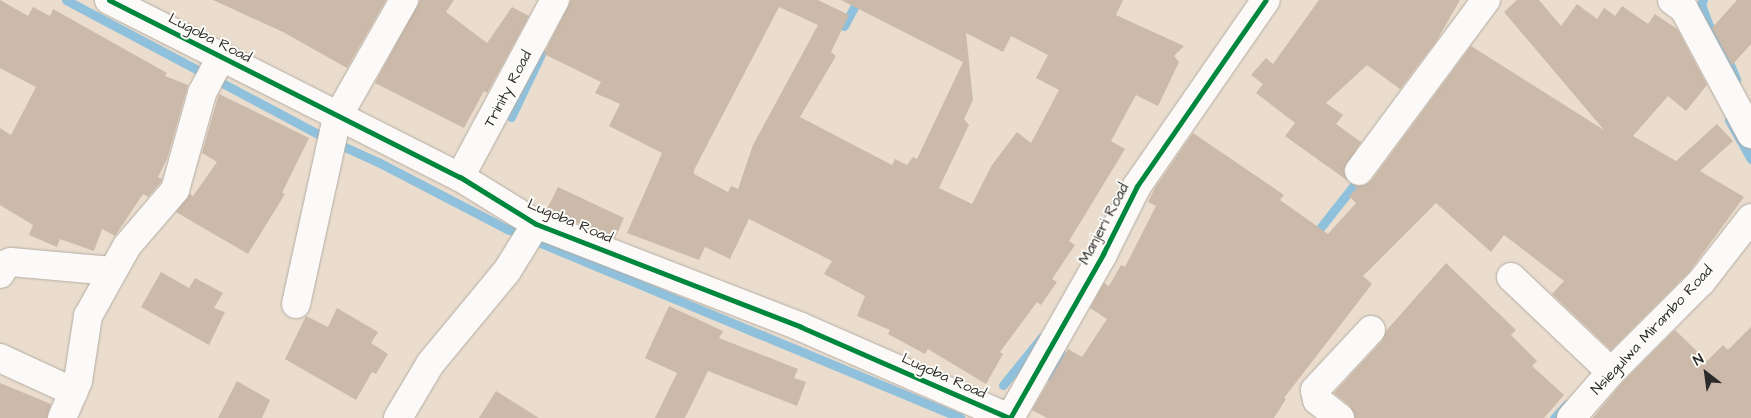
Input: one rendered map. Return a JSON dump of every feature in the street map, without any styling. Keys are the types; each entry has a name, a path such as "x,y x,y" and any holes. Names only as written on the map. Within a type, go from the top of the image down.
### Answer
{"street":[{"name":"Lugoba Road","path":"110,0 337,118 460,177 536,224 801,327 1010,418"},
{"path":"296,304 337,118 404,0"},
{"name":"Trinity Road","path":"460,177 555,0"},
{"path":"1359,171 1486,0"},
{"name":"Manjeri Road","path":"1010,418 1103,254 1137,186 1258,2"},
{"path":"1682,3 1751,134"},
{"path":"62,418 74,392 88,316 127,246 175,190 202,93 221,58"},
{"name":"Nsiegulwa Mirambo Road","path":"1571,418 1611,372 1701,282 1751,218"},
{"path":"398,418 430,364 507,271 536,224"},
{"path":"0,274 6,264 11,262 112,271"},
{"path":"1511,277 1611,372"},
{"path":"1340,418 1317,400 1315,390 1371,330"},
{"path":"0,358 74,392"}],"building":[{"path":"0,0 28,16 33,7 50,16 53,9 167,73 165,76 188,85 167,159 158,177 162,179 161,182 148,197 143,194 115,236 102,229 94,251 60,239 57,247 29,235 33,225 0,205 0,128 11,135 36,87 0,68"},
{"path":"213,0 386,0 347,68 283,32"},
{"path":"420,0 454,0 446,12 487,43 512,7 529,16 487,93 484,91 464,128 375,83"},
{"path":"571,0 818,0 849,15 831,52 836,56 800,117 892,165 895,159 907,165 913,157 917,159 963,62 841,0 1123,0 1116,15 1184,46 1174,56 1179,62 1158,106 1136,95 1111,141 1125,149 1069,241 1075,245 1052,279 1057,282 1041,305 1037,302 1000,352 1003,354 986,384 928,349 925,354 888,334 890,330 857,316 865,296 824,274 832,261 749,219 730,259 705,247 699,260 627,233 662,153 609,126 620,104 595,93 601,82 544,54","holes":["779,7 818,25 753,145 738,189 731,186 728,192 694,174 694,170","966,33 1003,52 1011,36 1048,55 1036,78 1059,90 1031,143 1017,132 992,165 972,204 939,188 969,125 964,119 973,100"]},
{"path":"1319,0 1460,0 1437,40 1400,89 1367,65 1326,103 1343,115 1336,124 1361,142 1344,169 1348,181 1285,136 1295,123 1256,93 1263,84 1251,75 1266,58 1273,64"},
{"path":"1517,0 1539,0 1561,26 1577,4 1597,19 1604,8 1615,16 1622,6 1648,24 1655,14 1677,29 1707,85 1686,111 1668,96 1633,136 1676,161 1717,124 1733,141 1700,171 1744,197 1689,272 1611,350 1552,294 1564,281 1504,235 1491,252 1436,203 1363,276 1372,284 1284,398 1286,399 1274,418 1047,418 1032,410 1068,349 1082,357 1107,319 1090,308 1104,283 1109,286 1121,265 1125,267 1156,206 1148,202 1155,188 1193,133 1284,195 1280,200 1328,234 1356,203 1349,196 1357,188 1353,185 1365,185 1372,180 1471,46 1604,130 1504,12"},
{"path":"1737,0 1751,0 1751,44 1732,65 1712,28"},
{"path":"219,94 309,138 282,193 285,194 248,254 176,212 190,194 193,196 217,162 202,153"},
{"path":"558,187 624,218 615,238 546,211"},
{"path":"1446,263 1516,330 1511,335 1537,361 1532,366 1564,395 1544,418 1355,418 1350,406 1334,393 1382,341 1386,331"},
{"path":"161,272 189,288 195,278 223,293 214,308 225,312 209,345 141,307"},
{"path":"669,306 723,331 719,338 798,369 794,378 806,382 797,406 708,371 685,418 655,418 677,373 645,358"},
{"path":"337,308 378,332 371,343 388,354 376,374 372,372 356,400 285,359 306,316 328,327"},
{"path":"1751,327 1751,418 1593,418 1622,383 1675,330 1707,361 1723,345 1728,350"},
{"path":"237,381 270,400 262,418 218,418"},
{"path":"0,383 51,404 47,418 0,418"},
{"path":"496,391 539,418 479,418"}],"waterway":[{"path":"66,0 327,139 380,163 507,229 960,418"},
{"path":"844,26 858,0"},
{"path":"1703,0 1701,4 1709,26 1723,48 1736,79"},
{"path":"511,117 541,54"},
{"path":"1729,120 1751,159"},
{"path":"1313,237 1362,175"},
{"path":"1003,385 1042,337"},
{"path":"1052,378 1060,360 1060,347"},
{"path":"1554,418 1567,404"}],"cycle path":[{"path":"109,0 460,177 536,224 801,327 1009,418"},
{"path":"1010,418 1103,254 1137,186 1266,0"}]}
